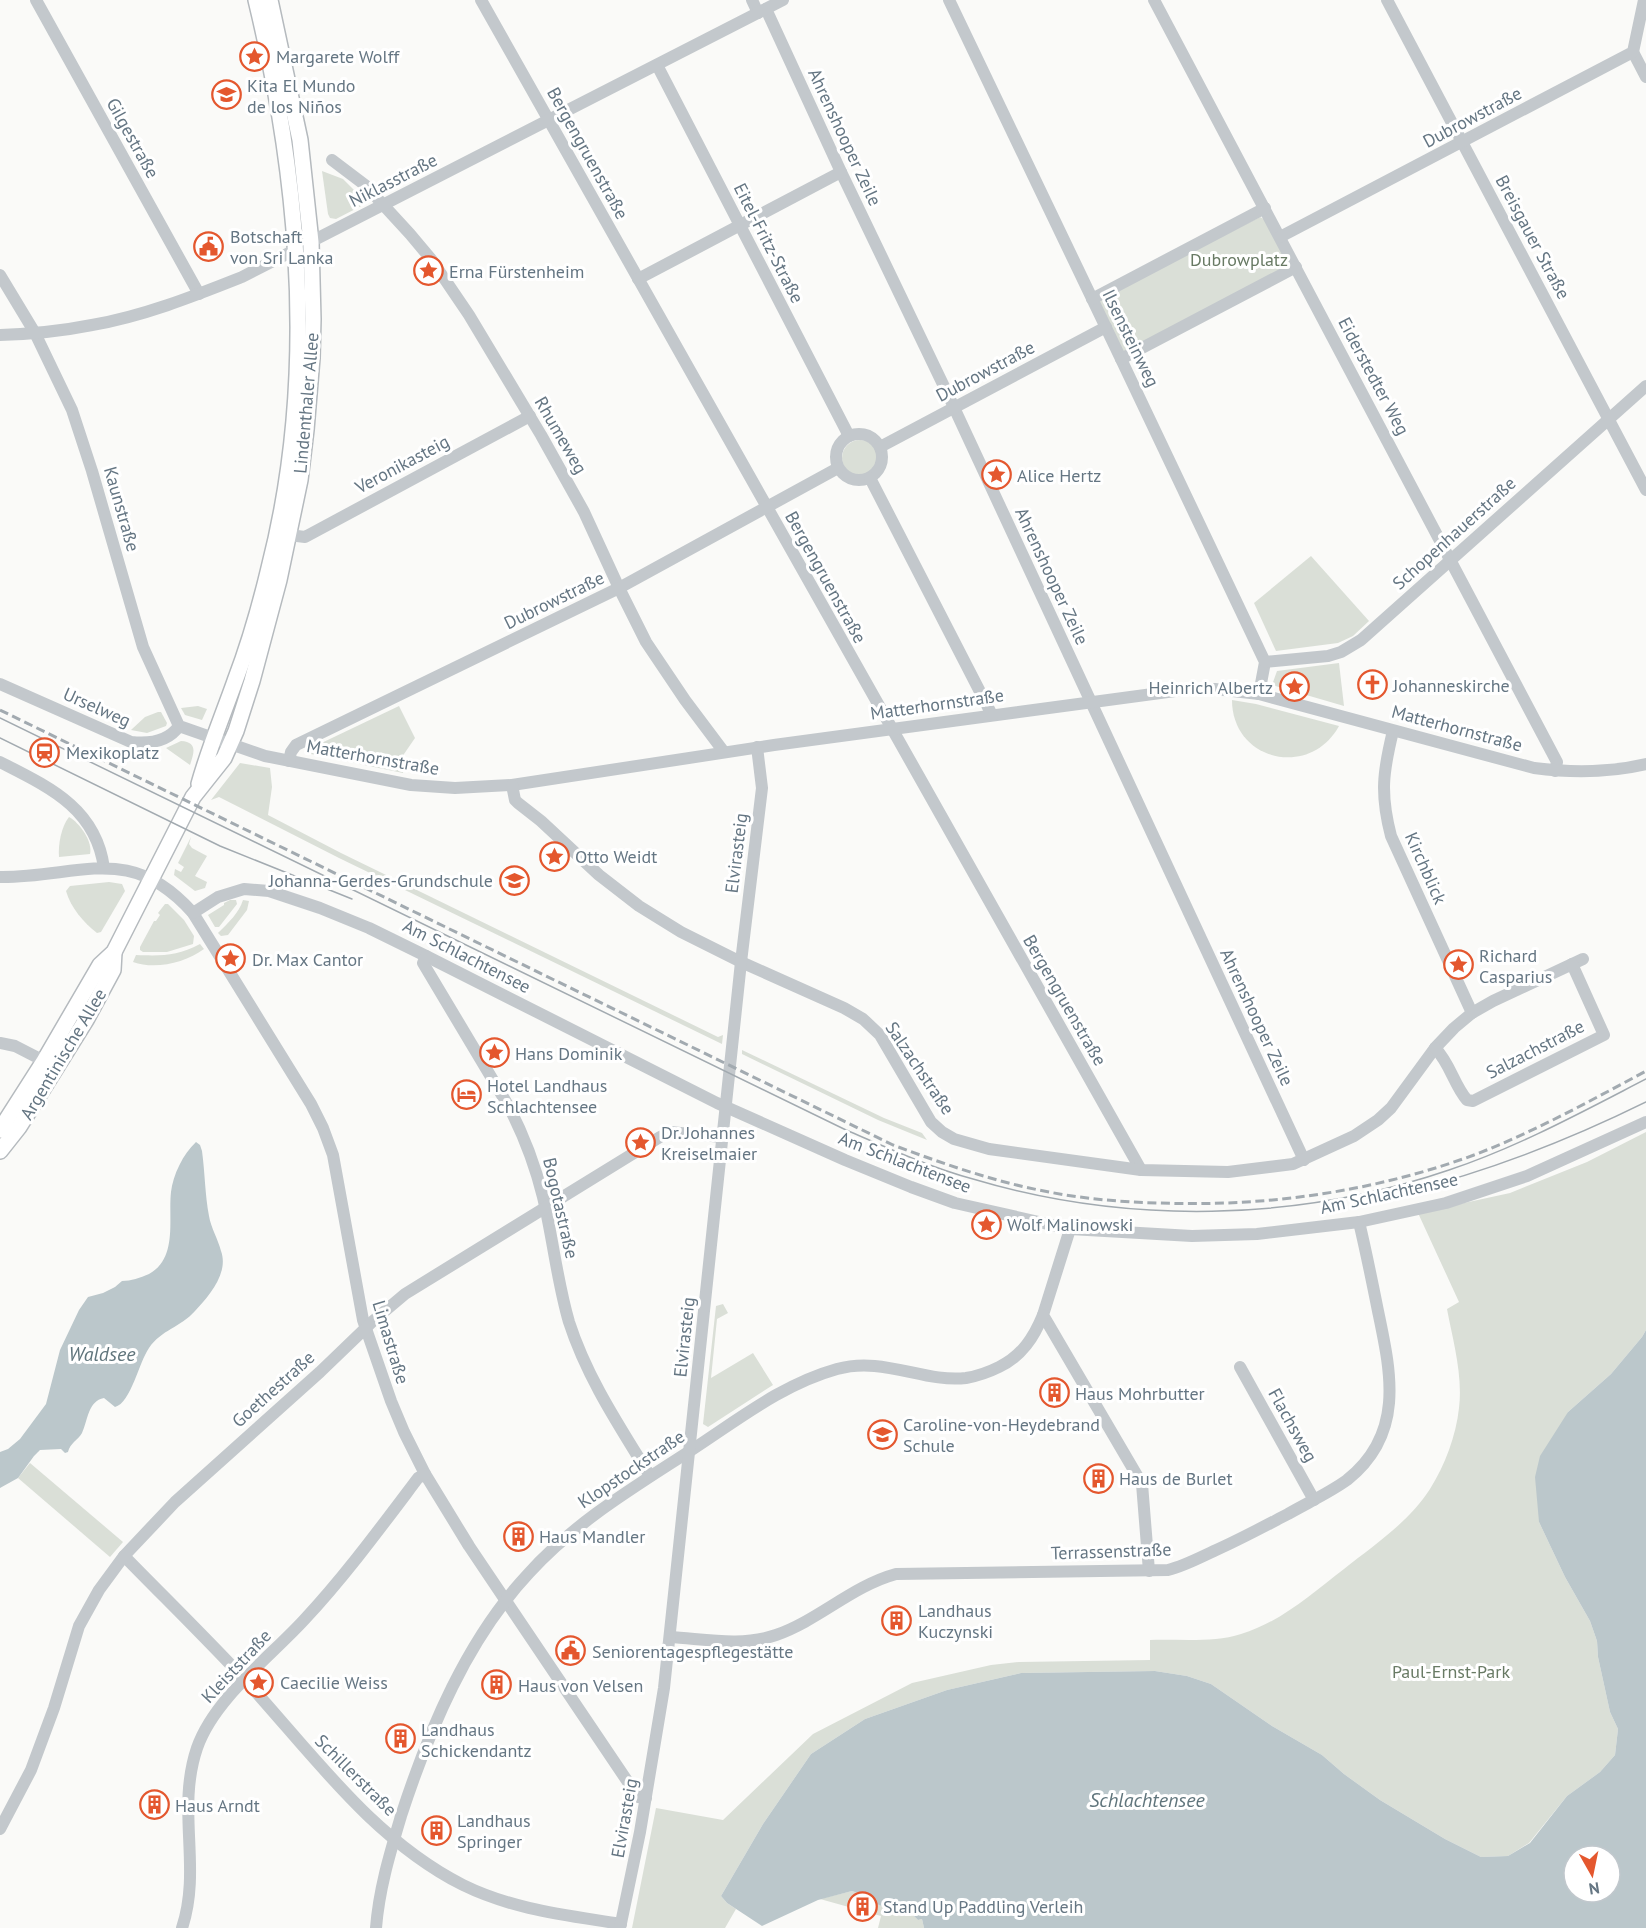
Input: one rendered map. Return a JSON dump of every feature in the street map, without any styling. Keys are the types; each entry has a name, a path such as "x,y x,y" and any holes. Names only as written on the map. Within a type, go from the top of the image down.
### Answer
{"main road":[{"name":"Lindenthaler Allee","path":"151,879 197,790 208,751 237,677 257,613 272,556 285,489 293,424 298,363 298,302 292,196 283,128 256,0"},
{"name":"Lindenthaler Allee","path":"197,790 224,758 236,732 262,644 279,580 300,480 309,396 313,319 311,242 300,140 270,0"},
{"name":"Argentinische Allee","path":"0,1151 19,1127 100,965 114,952 151,879"},
{"name":"Argentinische Allee","path":"0,1130 50,1064"}],"street":[{"name":"Gilgestraße","path":"36,0 199,294"},
{"name":"Bergengruenstraße","path":"482,0 1141,1170"},
{"name":"Ahrenshooper Zeile","path":"752,0 762,11 954,408 1304,1160"},
{"name":"Niklasstraße","path":"0,335 93,325 156,309 242,277 783,0"},
{"name":"Ilsensteinweg","path":"948,0 1265,662"},
{"name":"Eiderstedter Weg","path":"1154,0 1557,762 1555,771"},
{"name":"Breisgauer Straße","path":"1387,0 1646,490"},
{"path":"1644,0 1633,52 1646,77"},
{"name":"Dubrowstraße","path":"1280,237 1633,52"},
{"name":"Eitel-Fritz-Straße","path":"657,65 849,436"},
{"name":"Rhumeweg","path":"332,160 365,185 410,234 449,285 489,345 584,512 646,642 724,752"},
{"path":"638,279 841,172"},
{"path":"1092,298 1264,208"},
{"path":"1121,359 1296,267"},
{"name":"Kaunstraße","path":"0,275 35,333 72,410 143,647 179,726"},
{"name":"Dubrowstraße","path":"880,447 1106,327"},
{"name":"Schopenhauerstraße","path":"1265,662 1328,656 1341,652 1361,640 1646,386"},
{"name":"Veronikasteig","path":"289,536 305,537 530,416"},
{"path":"855,434 870,436 880,447 882,461 880,468 870,478 863,481 849,479 838,468 836,454 838,447 849,436 855,434"},
{"name":"Dubrowstraße","path":"289,761 296,745 619,588 838,468"},
{"path":"870,478 992,715"},
{"path":"1258,694 1265,662"},
{"name":"Urselweg","path":"0,684 131,742 143,743 168,737 179,726"},
{"name":"Matterhornstraße","path":"213,738 259,754 289,761 420,786 477,788 512,785 757,747 1190,688 1258,694 1534,768 1599,772 1646,764"},
{"path":"179,726 213,738"},
{"name":"Kirchblick","path":"1393,731 1383,777 1384,805 1389,828 1472,1013"},
{"name":"Elvirasteig","path":"621,1926 646,1798 670,1637 722,1137 762,788 757,747"},
{"path":"0,762 26,776 80,812 92,829 101,850 104,868"},
{"name":"Salzachstraße","path":"512,785 515,800 518,803 541,821 599,875 639,906 681,932 741,962 863,1018 880,1035 931,1122 954,1139 988,1149 1141,1170 1228,1172 1293,1164 1354,1136 1378,1120 1391,1108 1436,1048 1472,1013 1577,962 1604,1035 1473,1101 1467,1100 1461,1093 1443,1056 1436,1048"},
{"name":"Limastraße","path":"0,877 18,878 104,868 132,871 173,891 193,913 300,1085 323,1128 336,1167 365,1329 391,1401 425,1474 464,1539 638,1797 646,1798"},
{"name":"Am Schlachtensee","path":"193,913 212,900 234,891 244,890 269,891 320,908 369,928 726,1107 845,1160 924,1192 975,1208 1070,1229 1192,1236 1257,1234 1359,1222 1446,1203 1527,1176 1646,1122"},
{"name":"Bogotastraße","path":"426,956 423,963 509,1107 528,1148 545,1207 561,1295 581,1355 598,1390 650,1476"},
{"path":"0,1043 15,1046 50,1064"},
{"name":"Goethestraße","path":"0,1829 31,1770 54,1708 80,1626 99,1590 124,1556 175,1502 405,1294 670,1132 722,1137"},
{"name":"Terrassenstraße","path":"670,1637 726,1642 774,1636 802,1624 877,1579 896,1574 1168,1570 1182,1566 1252,1534 1314,1500 1347,1479 1368,1458 1381,1436 1388,1414 1391,1391 1389,1366 1359,1222"},
{"name":"Klopstockstraße","path":"376,1928 378,1900 394,1839 413,1780 440,1715 470,1655 506,1599 529,1572 596,1513 781,1391 839,1368 863,1365 889,1367 942,1377 964,1378 985,1374 1005,1364 1024,1349 1036,1333 1070,1229"},
{"path":"1043,1315 1142,1484 1149,1571"},
{"name":"Flachsweg","path":"1240,1367 1314,1500"},
{"name":"Kleiststraße","path":"182,1928 191,1879 187,1813 191,1771 203,1732 214,1715 244,1680 304,1620 362,1552 417,1478 425,1474"},
{"name":"Schillerstraße","path":"124,1556 244,1680 320,1768 394,1839 463,1885 498,1899 543,1912 621,1926"}],"green space":[{"path":"322,171 343,179 367,203 336,219 330,218"},
{"name":"Dubrowplatz","path":"1260,217 1264,219 1288,264 1287,267 1123,352 1099,304 1100,299"},
{"path":"860,440 873,445 878,458 873,471 860,476 847,471 842,458 847,445"},
{"path":"1311,556 1369,621 1353,636 1338,643 1276,651 1254,603"},
{"path":"1339,663 1344,706 1272,685 1277,671"},
{"path":"1232,700 1339,726 1326,743 1310,753 1292,757 1275,756 1258,749 1245,737 1235,721"},
{"path":"198,706 207,709 202,720 185,715 181,708"},
{"path":"399,706 415,738 404,754 403,773 311,754 311,748"},
{"path":"161,712 167,723 166,726 147,733 131,730 145,717"},
{"path":"181,741 190,743 192,746 190,765 166,748"},
{"path":"240,763 270,768 272,787 268,815 718,1037 723,1035 722,1044 339,858 219,797 211,800"},
{"path":"69,817 85,833 90,844 90,854 59,857 61,836"},
{"path":"191,837 189,844 192,848 207,856 195,876 207,882 205,888 195,891 174,875 175,869 181,872 184,867 178,863"},
{"path":"109,882 122,884 125,891 101,932 97,933 78,914 66,891 70,886"},
{"path":"230,900 236,900 237,904 219,927 215,927 208,915"},
{"path":"243,900 249,901 247,910 228,935 221,936 218,933 236,914"},
{"path":"165,904 168,904 184,920 194,936 193,944 167,952 143,952 140,947"},
{"path":"200,944 204,949 170,964 151,965 133,962 136,955 169,954"},
{"path":"742,1050 884,1118 922,1133 927,1140 878,1120 742,1054"},
{"name":"Paul-Ernst-Park","path":"1646,1132 1646,1330 1611,1374 1568,1412 1539,1522 1565,1577 1590,1621 1597,1641 1598,1657 1610,1712 1618,1729 1615,1755 1600,1772 1567,1796 1529,1843 1508,1856 1481,1857 1445,1839 1380,1800 1322,1755 1272,1726 1211,1684 1187,1676 1155,1671 1021,1673 947,1690 865,1719 811,1754 763,1824 721,1896 736,1909 725,1928 632,1928 656,1808 723,1820 813,1734 912,1683 991,1665 1019,1662 1150,1660 1150,1640 1219,1639 1256,1629 1295,1606 1379,1542 1412,1512 1430,1489 1449,1450 1459,1408 1459,1371 1447,1309 1459,1302 1418,1213 1510,1193 1587,1162"},
{"path":"723,1304 728,1313 717,1319 711,1378 753,1353 773,1385 708,1427 703,1424 716,1306"},
{"path":"30,1463 123,1542 110,1557 18,1478"},
{"path":"852,1891 891,1909 908,1910 918,1920 922,1919 924,1928 878,1928 881,1916 820,1899"}],"water":[{"name":"Waldsee","path":"196,1142 202,1151 211,1225 223,1259 216,1284 184,1321 165,1333 149,1348 121,1404 115,1407 104,1398 99,1400 89,1412 82,1433 70,1446 68,1452 65,1453 61,1449 40,1450 18,1478 0,1488 0,1452 8,1449 20,1439 46,1404 60,1350 79,1310 88,1297 103,1293 122,1281 149,1274 164,1258 170,1237 171,1192 174,1179 179,1165"},
{"name":"Schlachtensee","path":"1646,1330 1646,1928 924,1928 922,1919 918,1920 908,1910 899,1913 877,1904 867,1896 852,1891 818,1900 762,1926 727,1903 721,1896 763,1824 811,1754 865,1719 947,1690 1021,1673 1155,1671 1187,1676 1211,1684 1272,1726 1322,1755 1380,1800 1445,1839 1481,1857 1508,1856 1530,1843 1567,1796 1600,1772 1615,1755 1618,1729 1610,1712 1598,1657 1597,1641 1590,1621 1565,1577 1539,1522 1535,1477 1540,1456 1568,1412 1611,1374"}],"tram line":[{"path":"0,718 846,1130 940,1169 1031,1194 1091,1204 1151,1210 1212,1211 1272,1208 1332,1200 1391,1187 1475,1161 1549,1128 1646,1079"},
{"path":"0,738 220,846 352,899"},
{"path":"1402,1193 1434,1185 1526,1154 1586,1130 1646,1102"}],"railway":[{"path":"0,710 893,1145 970,1172 1029,1188 1103,1200 1198,1204 1279,1199 1358,1188 1436,1168 1474,1155 1562,1116 1646,1071"}],"place":[{"name":"Margarete Wolff","path":"255,56"},
{"name":"Kita El Mundo de los Niños","path":"226,95"},
{"name":"Botschaft von Sri Lanka","path":"209,246"},
{"name":"Erna Fürstenheim","path":"428,271"},
{"name":"Alice Hertz","path":"996,475"},
{"name":"Johanneskirche","path":"1372,685"},
{"name":"Heinrich Albertz","path":"1294,687"},
{"name":"Mexikoplatz","path":"45,752"},
{"name":"Otto Weidt","path":"554,856"},
{"name":"Johanna-Gerdes-Grundschule","path":"514,880"},
{"name":"Dr. Max Cantor","path":"231,959"},
{"name":"Richard Casparius","path":"1458,965"},
{"name":"Hans Dominik","path":"494,1053"},
{"name":"Hotel Landhaus Schlachtensee","path":"466,1095"},
{"name":"Dr. Johannes Kreiselmaier","path":"640,1142"},
{"name":"Wolf Malinowski","path":"986,1224"},
{"name":"Haus Mohrbutter","path":"1054,1393"},
{"name":"Caroline-von-Heydebrand Schule","path":"882,1434"},
{"name":"Haus de Burlet","path":"1098,1478"},
{"name":"Haus Mandler","path":"518,1536"},
{"name":"Landhaus Kuczynski","path":"897,1620"},
{"name":"Seniorentagespflegestätte","path":"571,1651"},
{"name":"Caecilie Weiss","path":"259,1682"},
{"name":"Haus von Velsen","path":"497,1685"},
{"name":"Landhaus Schickendantz","path":"400,1739"},
{"name":"Haus Arndt","path":"154,1805"},
{"name":"Landhaus Springer","path":"436,1830"},
{"name":"Stand Up Paddling Verleih","path":"862,1906"}]}
